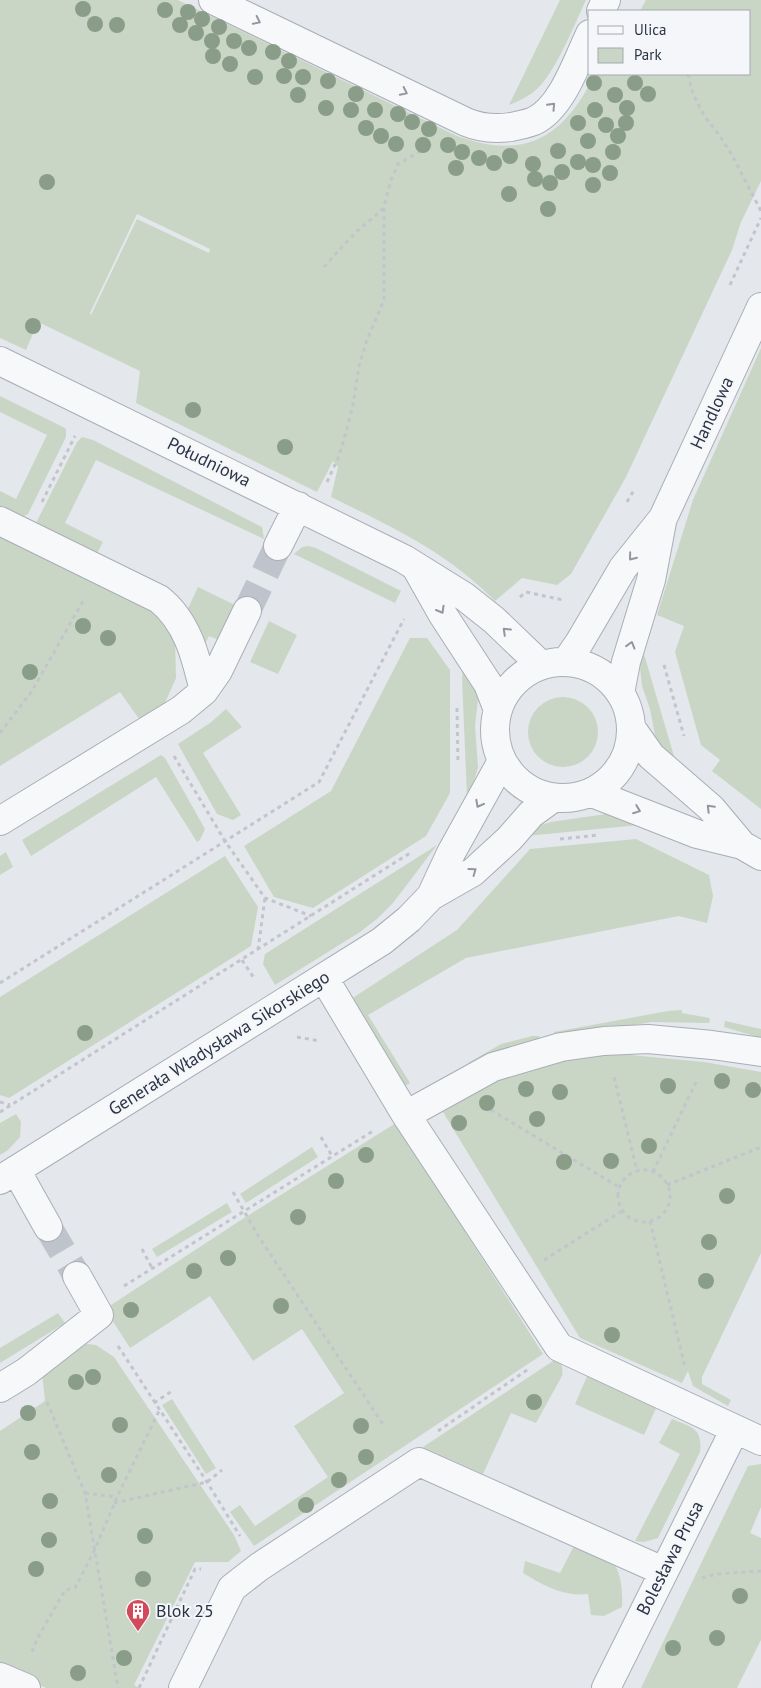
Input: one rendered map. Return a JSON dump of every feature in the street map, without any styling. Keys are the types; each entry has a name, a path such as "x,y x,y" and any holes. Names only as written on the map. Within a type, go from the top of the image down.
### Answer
{"street":[{"path":"214,0 466,122 473,125 495,128 518,125 535,120 552,107 563,90 588,38"},
{"name":"Handlowa","path":"553,663 579,643 624,568 663,518 761,307"},
{"name":"Południowa","path":"0,361 404,559 465,597 553,663"},
{"path":"278,546 305,509"},
{"name":"Handlowa","path":"620,693 626,662 651,580 663,518"},
{"path":"0,521 159,599 169,607 182,625 194,653 204,692"},
{"name":"Południowa","path":"416,568 448,623 488,684 498,710"},
{"path":"0,821 156,726 204,692 218,671 247,611"},
{"path":"553,663 579,664 597,671 612,683 620,693 626,704 632,730 630,742 621,767 613,777 592,793 566,799 540,795 523,786 509,773 502,761 495,736 498,710 502,698 518,678 553,663"},
{"path":"632,730 651,756 711,808 752,850"},
{"name":"Generała Władysława Sikorskiego","path":"431,896 451,852 502,761"},
{"path":"592,793 697,834 752,850"},
{"name":"Generała Władysława Sikorskiego","path":"8,1175 382,941 409,919 431,896 473,872 509,839 531,814 553,798"},
{"path":"324,978 406,1115 559,1347 761,1441"},
{"path":"406,1115 493,1067 561,1047 604,1041 648,1039 761,1052"},
{"path":"8,1175 48,1227"},
{"path":"0,1388 26,1372 99,1315 77,1276"},
{"name":"Bolesława Prusa","path":"606,1688 735,1429"},
{"path":"183,1688 232,1588 259,1567 419,1462 663,1572"}],"path":[{"path":"688,75 694,94 705,117 733,157 761,211"},
{"path":"305,509 339,456 353,405 359,366 366,340 384,300 384,207 391,180 398,164 432,144"},
{"path":"324,267 356,232 371,221 384,207"},
{"path":"729,288 761,218"},
{"path":"26,534 76,436"},
{"path":"626,504 635,488"},
{"path":"0,733 32,692 60,645 99,570"},
{"path":"562,599 568,595"},
{"path":"0,983 319,782 407,614"},
{"path":"663,663 685,737"},
{"path":"457,705 458,764"},
{"path":"156,726 225,840 265,898 311,916"},
{"path":"0,1112 415,850"},
{"path":"258,950 265,898"},
{"path":"653,1172 697,1082"},
{"path":"616,1083 637,1171"},
{"path":"0,1102 10,1105"},
{"path":"493,1112 619,1187"},
{"path":"92,1305 379,1127"},
{"path":"321,1137 332,1156"},
{"path":"667,1185 761,1147"},
{"path":"647,1170 653,1172 664,1179 669,1189 667,1207 662,1215 650,1221 635,1221 622,1211 618,1196 619,1187 628,1175 637,1171 647,1170"},
{"path":"233,1192 259,1237 384,1426"},
{"path":"540,1263 622,1211"},
{"path":"650,1221 695,1410"},
{"path":"142,1249 152,1268"},
{"path":"125,1357 207,1482 259,1567"},
{"path":"438,1431 534,1365"},
{"path":"154,1403 172,1391"},
{"path":"48,1404 86,1493 118,1688"},
{"path":"15,1683 65,1590 75,1588 95,1549 117,1496 159,1411"},
{"path":"114,1503 207,1482 222,1470"},
{"path":"86,1493 117,1496"},
{"path":"139,1688 195,1569 204,1569"},
{"path":"700,1579 716,1574 761,1571"}],"green space":[{"path":"0,0 178,0 457,136 481,143 503,146 523,144 540,138 556,128 570,114 594,75 751,75 751,10 641,10 646,0 761,0 761,181 741,222 732,250 626,477 571,574 557,585 522,578 495,601 458,568 438,554 397,530 331,497 338,467 333,461 317,492 136,403 140,371 38,322 26,350 0,338","holes":["137,214 210,249 209,253 137,219 91,315 90,313"]},
{"path":"560,0 586,0 565,46 545,80 532,93 509,105"},
{"path":"761,348 761,809 712,771 720,760 701,745 675,652 684,626 657,615 693,500"},
{"path":"0,396 66,429 66,437 28,514 20,518 0,512 0,491 16,499 47,435 0,412"},
{"path":"82,437 93,440 262,527 264,539 96,460 65,523 103,542 95,557 33,529 77,442"},
{"path":"0,534 164,613 175,640 176,678 160,714 142,721 120,692 0,766"},
{"path":"302,547 316,548 401,591 395,603 294,554"},
{"path":"198,587 237,606 221,641 209,636 204,646 185,615"},
{"path":"269,621 297,635 278,674 250,662"},
{"path":"410,638 427,638 450,670 450,793 426,836 313,908 274,897 244,846 331,791"},
{"path":"644,654 676,763 656,741 650,709 642,686 640,667"},
{"path":"463,666 471,679 478,699 475,726 478,767 467,796 462,678"},
{"path":"563,697 576,700 588,707 595,719 598,732 595,745 588,757 576,764 563,767 550,764 538,757 531,745 528,732 531,719 538,707 550,700"},
{"path":"226,709 242,727 203,753 241,815 233,820 217,814 178,744 210,723"},
{"path":"161,755 165,758 205,829 200,840 197,842 156,777 31,856 22,840"},
{"path":"606,814 622,817 639,825 526,836 541,825 551,822"},
{"path":"636,839 709,875 713,896 707,923 679,916 466,958 368,1015 410,1083 403,1087 348,1001 457,930 530,849"},
{"path":"437,845 393,903 378,918 360,932 275,985 263,964 265,954"},
{"path":"6,852 13,867 0,875 0,856"},
{"path":"225,856 258,907 251,946 9,1098 0,1095 0,997"},
{"path":"682,1010 682,1013 710,1018 709,1023 652,1022 556,1038 554,1032 668,1011"},
{"path":"725,1021 761,1029 761,1038 724,1027"},
{"path":"539,1036 541,1042 471,1068 468,1063 501,1044"},
{"path":"599,1052 704,1062 761,1072 761,1253 702,1377 702,1384 731,1400 728,1406 693,1386 688,1371 682,1383 580,1338 443,1112 505,1074"},
{"path":"16,1114 21,1122 20,1137 8,1150 0,1155 0,1123"},
{"path":"396,1123 543,1354 254,1546 230,1512 240,1505 255,1526 328,1477 294,1426 344,1393 302,1329 253,1361 210,1296 130,1348 105,1309 241,1220"},
{"path":"312,1147 318,1157 246,1203 240,1194"},
{"path":"227,1203 232,1212 157,1257 152,1249"},
{"path":"58,1313 65,1323 0,1363 0,1348"},
{"path":"78,1343 96,1345 114,1357 234,1535 241,1551 228,1562 195,1562 134,1685 139,1688 46,1688 0,1666 0,1431 45,1401 42,1372"},
{"path":"556,1359 562,1366 562,1376 536,1423 511,1413 483,1474 423,1447"},
{"path":"588,1374 657,1406 644,1435 575,1404"},
{"path":"172,1399 216,1468 206,1474 162,1405"},
{"path":"672,1419 690,1427 697,1433 700,1438 700,1452 658,1538 644,1542 635,1541 680,1454 659,1443"},
{"path":"761,1464 761,1507 750,1533 761,1538 761,1640 737,1688 641,1688 748,1466"},
{"path":"574,1546 600,1555 613,1563 621,1581 622,1607 604,1616 591,1615 588,1594 562,1592 546,1586 523,1573 525,1561 560,1573"}],"tunnel":[{"path":"247,611 278,546"},
{"path":"48,1227 77,1276"}],"place":[{"name":"Blok 25","path":"138,1632"}]}
